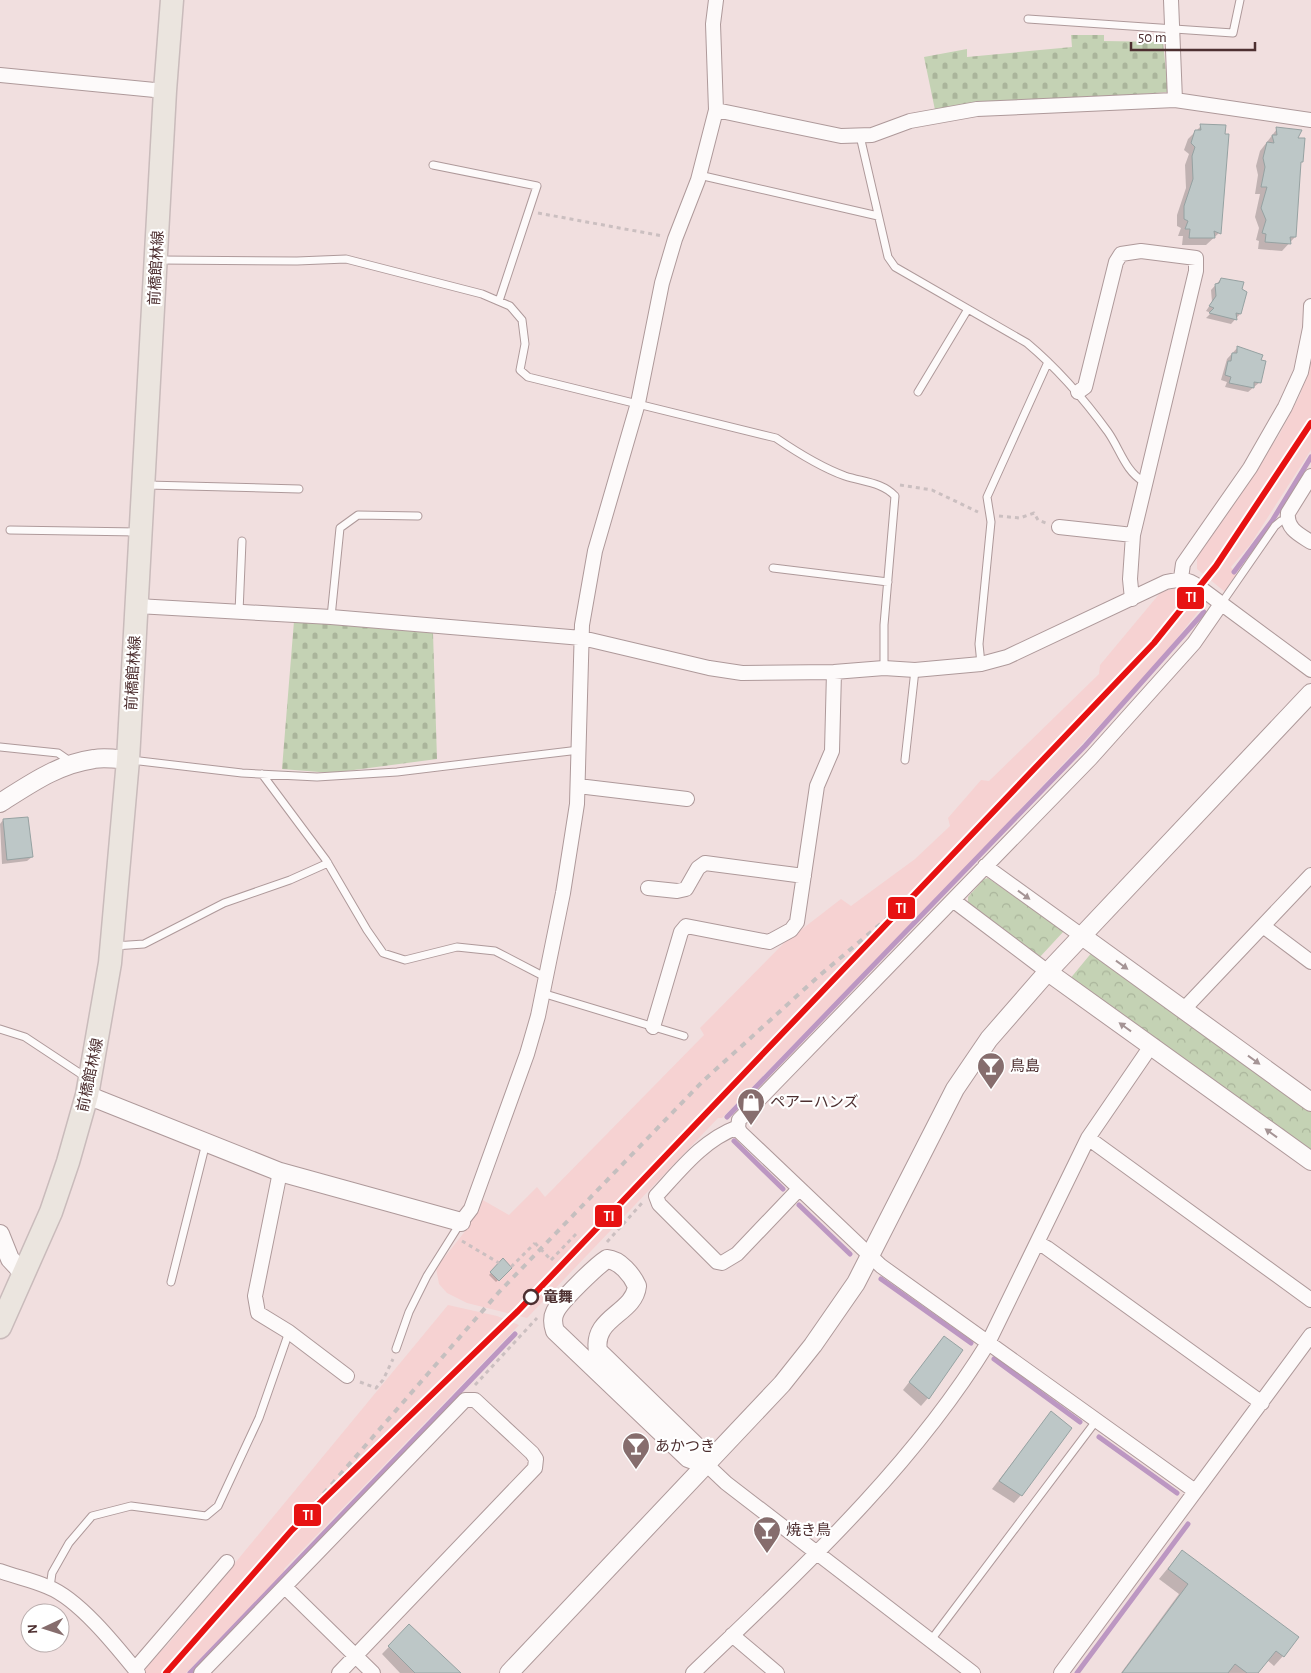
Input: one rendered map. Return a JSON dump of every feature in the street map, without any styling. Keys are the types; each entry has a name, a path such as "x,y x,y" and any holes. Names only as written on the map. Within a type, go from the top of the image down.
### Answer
{"main road":[{"name":"前橋館林線","path":"0,1327 50,1212 68,1162 88,1087 112,946 128,760 165,91 172,0"}],"street":[{"path":"88,1087 206,1142 280,1172 457,1229 471,1209 527,1054 563,893 578,804 582,638 595,551 638,404 662,283 675,239 699,175 716,110 713,32 716,0"},
{"path":"1171,0 1174,30 1175,100"},
{"path":"0,75 165,91"},
{"path":"716,110 841,136 860,136 910,121 977,109 1175,100 1311,120"},
{"path":"1078,392 1085,387 1116,262 1121,254 1141,251 1196,258 1196,271 1144,482 1133,535 1130,584 1132,599"},
{"path":"1181,578 1183,564 1250,468 1285,407 1301,372 1310,328 1311,306"},
{"path":"1311,476 1288,514 1287,520 1292,529 1311,542"},
{"path":"1059,527 1133,535"},
{"path":"136,606 331,617 582,638 709,668 742,673 834,672 884,668 915,670 980,664 1007,658 1166,582 1181,578 1189,580 1311,670"},
{"path":"1195,1491 871,1257 740,1132 738,1127 739,1120 1091,758 1194,643 1221,604"},
{"path":"653,1027 681,932 686,926 769,942 791,930 797,922 816,786 832,751 834,672"},
{"path":"509,1673 706,1465 803,1358 841,1306 871,1257 955,1089 989,1039 1048,972 1311,693"},
{"path":"0,803 48,773 72,763 96,758 128,760"},
{"path":"578,786 687,799"},
{"path":"648,888 677,891 686,889 698,868 704,863 804,876"},
{"path":"985,866 1311,1102"},
{"path":"1184,1009 1311,875"},
{"path":"954,901 1048,972 1311,1161"},
{"path":"1263,926 1311,962"},
{"path":"693,1673 874,1495 932,1424 969,1374 988,1343 1088,1138 1151,1046"},
{"path":"738,1127 725,1131 700,1148 656,1196 656,1199 717,1262 722,1263 737,1254 800,1189"},
{"path":"1088,1138 1311,1300"},
{"path":"280,1172 255,1296 258,1313 289,1332 347,1376"},
{"path":"0,1234 10,1259 24,1274"},
{"path":"1038,1243 1262,1403"},
{"path":"706,1465 698,1448 598,1351 597,1335 608,1321 632,1299 637,1286 624,1268 614,1260 607,1259 598,1265 555,1312 553,1323 555,1332 688,1458 706,1465 973,1673"},
{"path":"1061,1673 1311,1335"},
{"path":"201,1673 465,1400 474,1400 532,1453 536,1459 535,1468 339,1673"},
{"path":"0,1571 50,1587 76,1606 109,1639 136,1671 227,1562"},
{"path":"285,1587 373,1673"},
{"path":"732,1635 778,1673"}],"lane":[{"path":"1028,19 1233,33 1240,0"},
{"path":"860,136 888,257 896,267 1027,343 1078,392 1110,434 1128,468 1144,482"},
{"path":"433,165 537,186 499,301"},
{"path":"699,175 878,216"},
{"path":"157,260 297,261 346,259 482,294 510,306 522,320 525,344 520,370 528,377 776,438 803,457 845,476 888,488 895,496 884,625 884,668"},
{"path":"918,392 968,309"},
{"path":"980,664 990,515 987,497 1048,362"},
{"path":"144,484 299,489"},
{"path":"331,617 340,528 358,515 418,516"},
{"path":"1221,604 1275,526 1287,520"},
{"path":"10,530 141,532"},
{"path":"239,612 242,541"},
{"path":"773,568 888,582"},
{"path":"905,760 915,670"},
{"path":"0,747 58,753 72,763"},
{"path":"128,760 262,774 317,777 397,772 579,750"},
{"path":"262,774 328,863 366,930 384,952 396,959 405,960 458,947 495,951 545,978"},
{"path":"112,946 144,944 224,903 281,884 328,863"},
{"path":"542,993 684,1036"},
{"path":"0,1028 24,1037 88,1087"},
{"path":"171,1282 206,1142"},
{"path":"396,1349 409,1312 422,1285 457,1229"},
{"path":"50,1587 52,1573 69,1543 92,1516 131,1506 206,1516 218,1506 259,1418 289,1332"},
{"path":"931,1640 1096,1421"}],"path":[{"path":"529,211 675,239"},
{"path":"888,488 894,484 924,488 971,510 990,515 1020,518 1034,514 1038,520 1059,527"},
{"path":"605,1245 642,1202 656,1199"},
{"path":"457,1229 499,1262"},
{"path":"511,1267 535,1243 552,1260 576,1234"},
{"path":"465,1400 472,1389 539,1316"},
{"path":"347,1376 376,1388 391,1368 396,1349"}],"shaded area":[{"path":"1311,359 1311,450 1250,545 1231,567 1236,575 1225,592 1197,569 1197,555 1279,435 1300,395"},
{"path":"1182,585 1204,601 1206,612 1201,608 1155,666 983,849 722,1118 718,1118 527,1318 467,1303 447,1293 439,1284 436,1268 470,1225 481,1199 509,1215 537,1187 545,1197 704,1035 700,1028 784,943 841,899 851,906 915,859 950,826 948,818 981,780 989,781 1099,674 1100,665 1160,593"},
{"path":"448,1305 497,1316 519,1325 284,1569 286,1576 274,1589 270,1587 186,1673 142,1673 141,1671 169,1643"}],"green space":[{"path":"1071,35 1104,35 1104,41 1163,42 1168,92 935,110 924,57 967,49 967,57 1072,47"},
{"path":"294,621 433,633 437,759 331,773 282,769"},
{"path":"988,878 1064,931 1039,958 968,905 968,897 984,879"},
{"path":"1093,951 1311,1109 1311,1153 1069,980"}],"building":[{"path":"1200,124 1226,125 1225,134 1229,134 1221,234 1214,231 1215,238 1189,238 1190,229 1185,229 1188,221 1184,219 1184,206 1193,179 1192,156 1195,147 1191,143 1195,130 1201,130"},
{"path":"1276,127 1302,130 1298,138 1305,138 1303,162 1301,162 1296,237 1290,237 1291,244 1265,242 1266,234 1262,233 1266,220 1261,208 1267,187 1261,187 1265,167 1263,158 1267,142 1274,143 1272,135 1277,135"},
{"path":"1221,278 1244,282 1242,289 1247,292 1241,314 1236,313 1237,320 1209,313 1214,308 1209,306 1216,296 1215,284 1219,283"},
{"path":"1237,346 1263,355 1261,360 1266,361 1261,383 1254,382 1254,388 1229,383 1231,377 1225,375 1232,353 1237,353"},
{"path":"28,817 33,857 7,860 3,819"},
{"path":"503,1258 512,1268 499,1281 490,1272"},
{"path":"944,1336 963,1350 929,1399 909,1382"},
{"path":"1051,1411 1072,1428 1022,1496 999,1481"},
{"path":"1182,1550 1299,1637 1284,1657 1276,1651 1258,1673 1247,1673 1235,1664 1228,1673 1122,1673 1188,1584 1168,1569"},
{"path":"409,1624 461,1673 415,1673 388,1646"}],"waterway":[{"path":"1234,572 1272,521 1311,457"},
{"path":"727,1117 1085,746 1204,612"},
{"path":"734,1141 783,1189"},
{"path":"799,1205 850,1254"},
{"path":"881,1279 971,1343"},
{"path":"190,1673 515,1334"},
{"path":"994,1359 1080,1422"},
{"path":"1099,1437 1177,1493"},
{"path":"1077,1673 1188,1524"}],"railway":[{"path":"292,1530 499,1292 703,1081 820,975 921,890"}],"transit line":[{"name":"TI","path":"166,1673 292,1530 518,1311 1154,643 1216,566 1311,423"}],"place":[{"name":"鳥島","path":"991,1090"},
{"name":"ペアーハンズ","path":"751,1126"},
{"name":"竜舞","path":"531,1297"},
{"name":"あかつき","path":"636,1470"},
{"name":"焼き鳥","path":"767,1554"}]}
